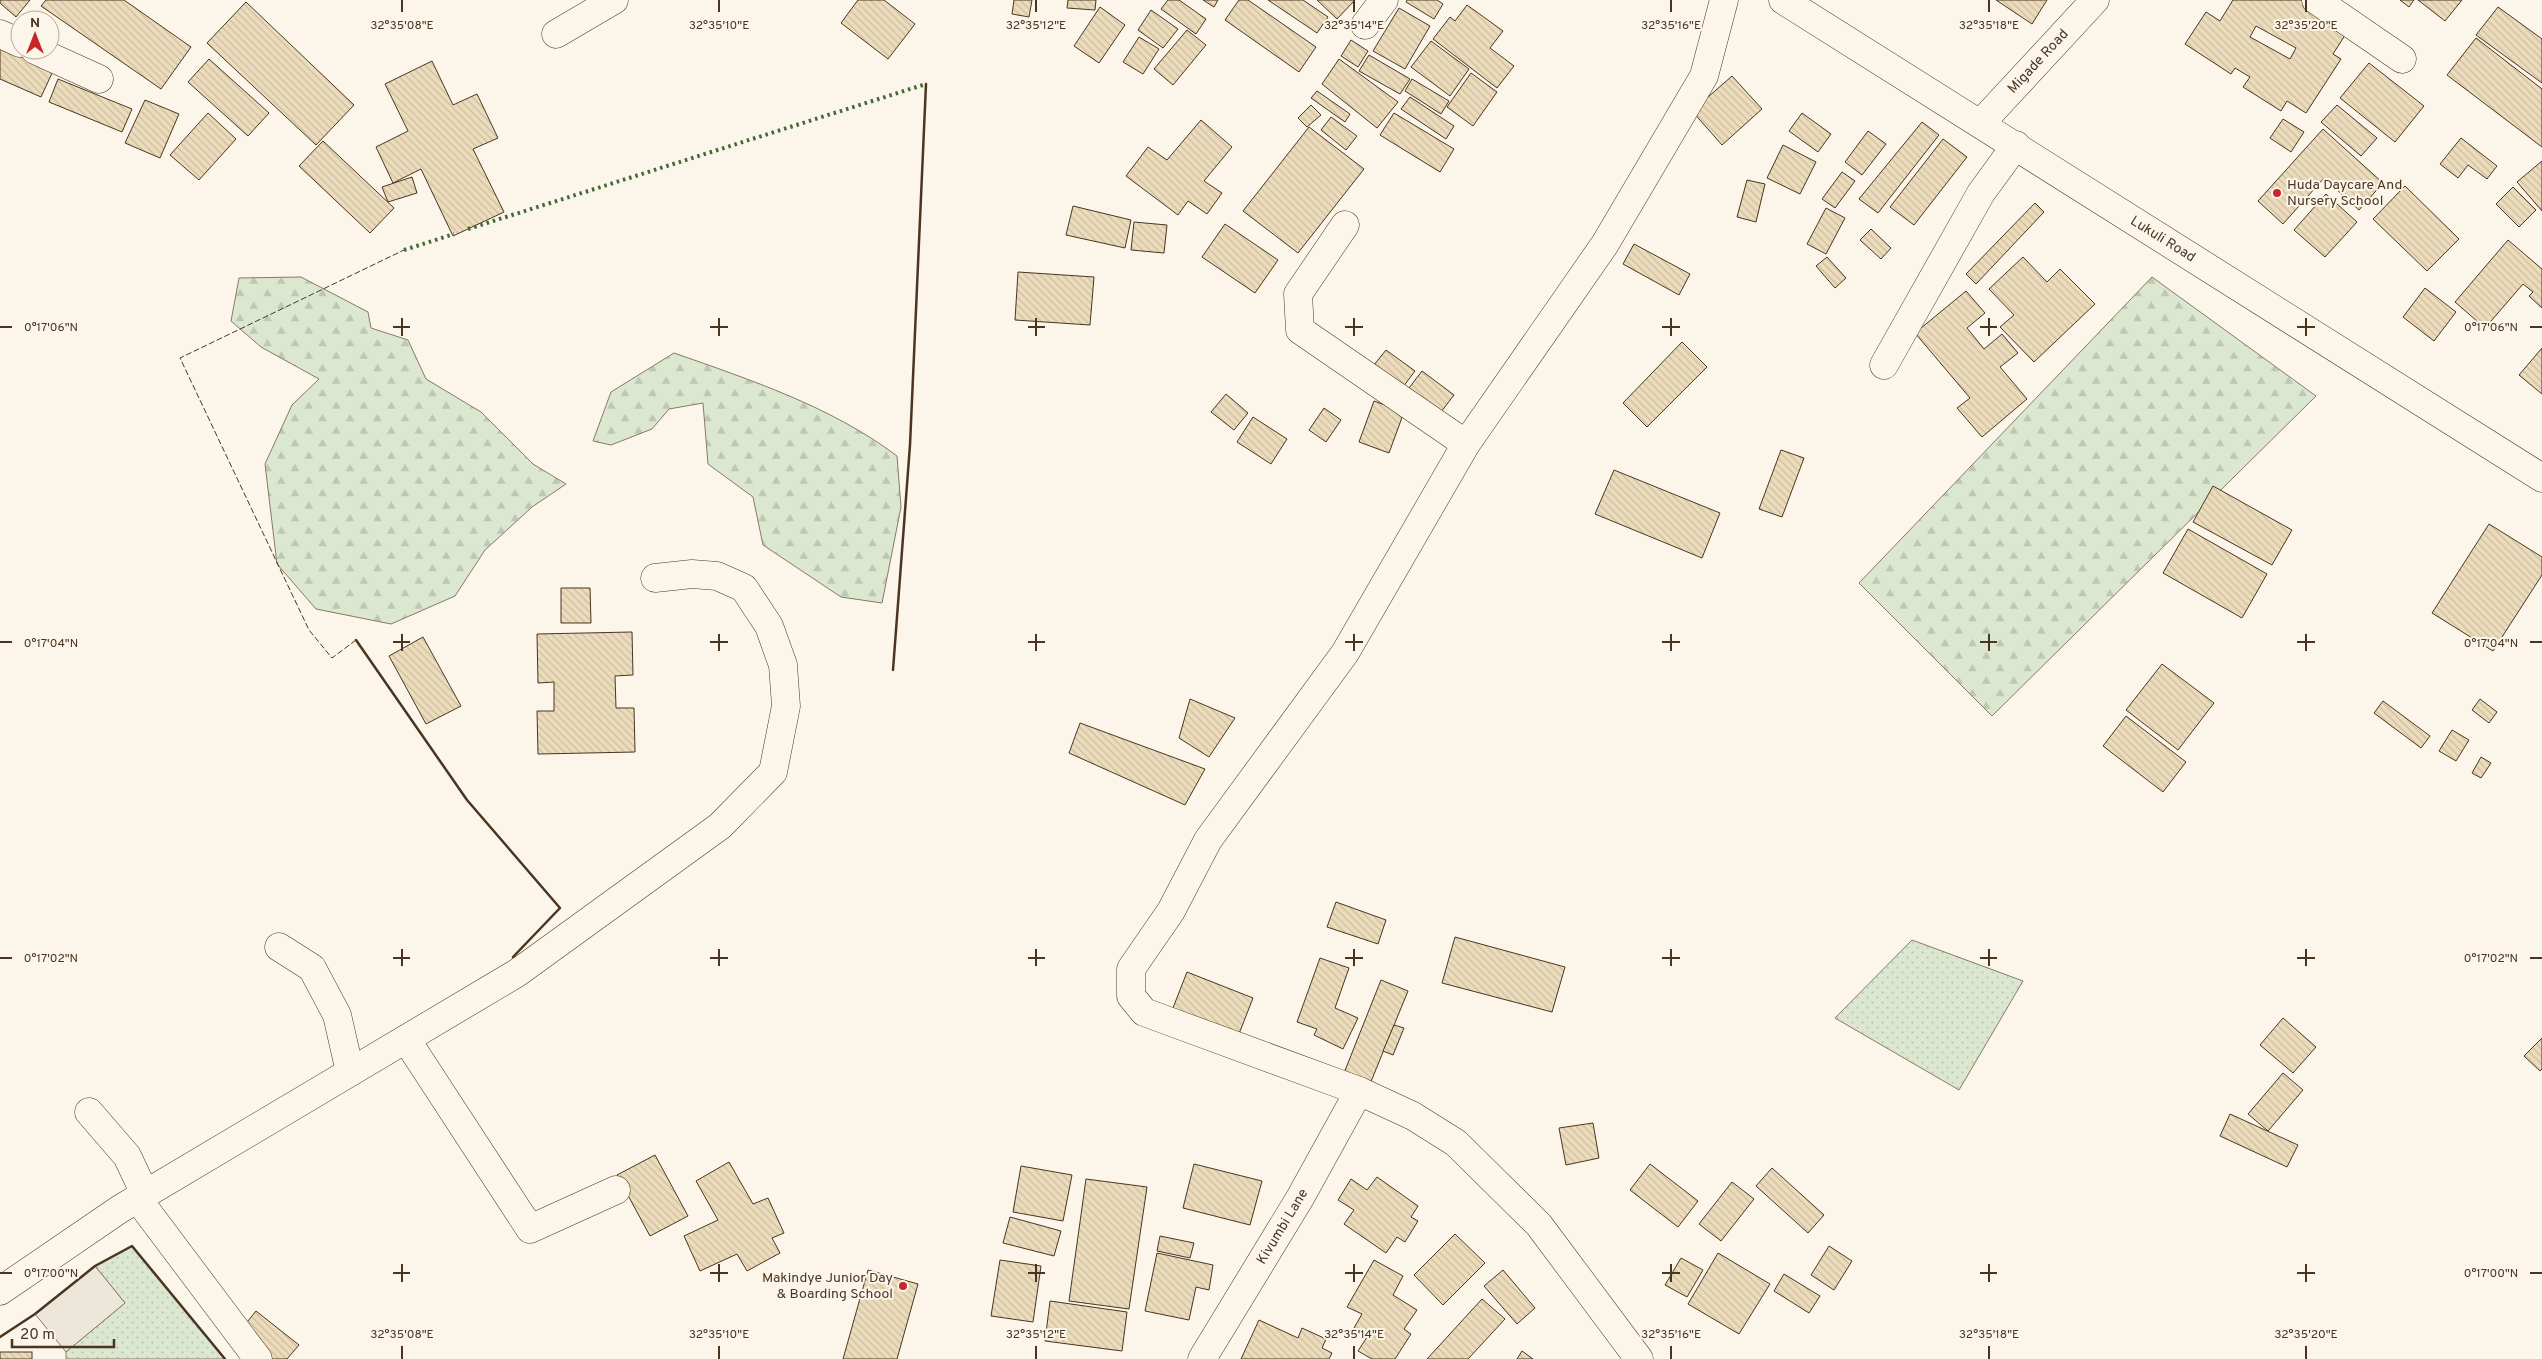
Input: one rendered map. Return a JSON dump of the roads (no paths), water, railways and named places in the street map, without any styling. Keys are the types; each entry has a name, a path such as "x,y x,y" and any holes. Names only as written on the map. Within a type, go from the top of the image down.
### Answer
{"street":[{"path":"556,34 614,0"},
{"path":"1364,25 1384,0"},
{"path":"1639,1359 1539,1225 1456,1142 1412,1116 1359,1091 1144,1012 1132,996 1132,970 1171,911 1208,840 1345,653 1466,444 1604,244 1704,76 1724,0"},
{"name":"Lukuli Road","path":"1783,0 2542,478"},
{"name":"Migade Road","path":"1981,123 2094,0"},
{"path":"2316,0 2402,59"},
{"path":"58,60 98,78"},
{"path":"1884,365 1981,193 2016,146"},
{"path":"1345,226 1298,294 1300,330 1466,444"},
{"path":"0,1291 141,1196 517,973 720,826 773,772 786,706 783,665 769,626 744,588 717,576 692,574 655,578"},
{"path":"278,947 312,968 337,1015 350,1072"},
{"path":"406,1039 530,1229 616,1190"},
{"name":"Kivumbi Lane","path":"1202,1359 1300,1198 1359,1091"},
{"path":"89,1112 126,1156 141,1196 258,1359"}],"place":[{"name":"Huda Daycare And Nursery School","path":"2277,193"},
{"name":"Makindye Junior Day & Boarding School","path":"903,1286"}]}
